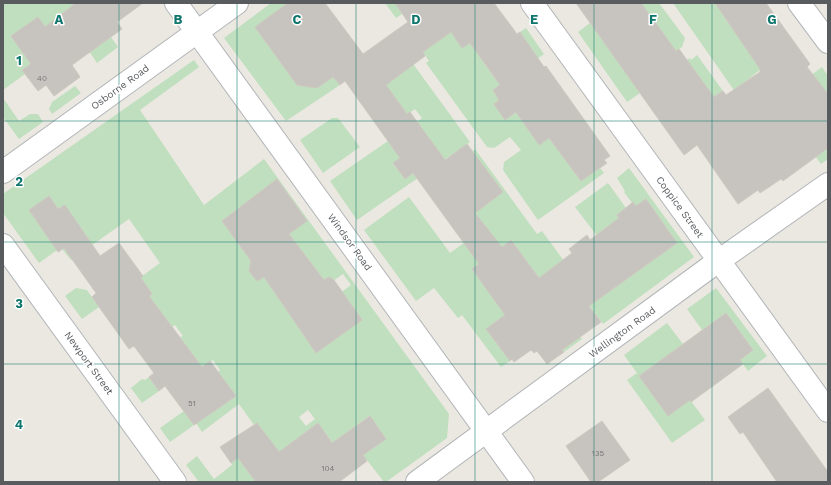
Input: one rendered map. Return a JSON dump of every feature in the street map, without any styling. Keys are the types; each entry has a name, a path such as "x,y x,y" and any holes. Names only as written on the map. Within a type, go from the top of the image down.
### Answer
{"street":[{"name":"Windsor Road","path":"176,3 523,482"},
{"name":"Osborne Road","path":"3,172 237,3"},
{"name":"Coppice Street","path":"532,3 828,412"},
{"path":"799,3 828,42"},
{"name":"Wellington Road","path":"417,482 718,261 828,184"},
{"name":"Newport Street","path":"3,245 175,482"}],"green space":[{"path":"3,3 76,3 96,44 98,46 111,37 118,47 97,63 85,45 11,36 31,64 23,70 25,74 3,90"},
{"path":"271,3 288,3 315,84 318,87 333,77 340,85 286,121 224,38"},
{"path":"385,3 398,3 414,6 396,18"},
{"path":"635,3 659,3 685,38 682,47 664,59"},
{"path":"673,3 715,3 727,21 770,62 746,81 751,88 738,96"},
{"path":"590,23 640,93 627,102 578,32"},
{"path":"443,24 450,33 464,24 474,40 481,59 496,80 534,54 520,32 526,28 544,54 493,90 499,100 494,104 505,119 516,112 525,125 543,118 570,99 572,102 558,111 549,138 581,181 600,168 604,173 538,220 503,170 504,162 521,150 510,137 494,148 487,147 426,63 429,61 404,25"},
{"path":"403,50 470,142 357,220 330,181 401,132 400,158 393,164 405,179 434,158 433,147 429,138 423,131 413,125 422,118 415,109 395,123 386,85"},
{"path":"697,55 723,91 695,110 698,75 692,67 668,73"},
{"path":"194,60 199,67 140,110 204,205 264,159 449,414 447,438 384,482 363,455 386,439 369,416 336,440 352,463 349,466 318,423 304,433 315,448 267,482 199,482 186,465 197,456 214,479 232,465 231,463 267,436 257,423 254,425 239,404 202,432 196,423 236,396 218,372 220,370 213,360 175,388 171,382 198,362 180,337 183,336 175,325 138,352 134,346 168,321 149,296 152,294 146,285 102,305 160,263 129,219 71,260 62,249 65,205 58,209 49,196 29,210 57,250 39,263 3,213 3,194","holes":["277,180 306,221 289,234 324,280 329,277 333,281 343,274 351,285 336,296 348,301 362,320 316,353 264,277 257,281 249,271 251,261 222,221","308,410 315,419 306,426 299,417"]},
{"path":"822,67 828,76 828,159 821,164 775,102"},
{"path":"75,86 81,93 52,114 49,109 52,102"},
{"path":"3,98 19,121 30,114 38,114 43,122 19,139 3,117"},
{"path":"332,118 338,118 360,147 323,173 300,140"},
{"path":"475,149 537,234 542,231 594,302 677,243 646,199 635,207 624,192 625,191 617,178 629,168 694,257 603,324 568,276 570,324 582,339 564,352 557,343 505,315 486,329 510,361 501,367 462,315 458,318 434,288 416,301 364,230 409,197 450,253 475,235 475,213 503,192 471,153","holes":["511,240 530,266 491,294 472,269"]},
{"path":"608,183 626,208 617,215 630,233 608,250 575,207"},
{"path":"76,288 87,290 99,307 82,319 65,296"},
{"path":"716,288 767,356 748,371 740,360 753,350 726,313 702,330 687,309"},
{"path":"667,323 683,344 639,376 682,389 705,420 672,443 627,380 637,373 624,355"},
{"path":"149,377 159,391 142,403 131,388 142,379 145,380"},
{"path":"184,411 194,425 170,442 160,428"}],"building":[{"path":"76,3 143,3 117,22 122,29 72,65 80,77 54,96 46,85 38,91 22,70 31,64 11,36 38,17 45,27"},
{"path":"288,3 325,3 363,54 408,22 395,3 494,3 517,34 520,32 544,67 546,66 610,156 604,160 607,163 581,181 549,138 539,145 516,112 505,120 494,104 499,100 493,90 500,85 470,43 462,48 451,32 423,52 425,56 386,85 407,114 410,112 445,160 467,144 503,192 475,213 502,247 511,240 539,278 572,253 569,249 587,235 590,240 619,218 617,215 633,202 636,206 646,199 677,243 589,306 601,322 562,350 564,352 547,364 537,351 534,353 531,350 514,362 512,359 510,361 486,329 505,315 472,269 479,264 413,173 405,179 393,163 400,158 345,81 340,85 333,77 317,88 297,85 255,27"},
{"path":"576,3 641,3 676,51 679,49 714,97 723,91 726,95 760,72 760,69 715,3 766,3 810,64 807,67 828,94 828,148 783,181 781,179 760,193 758,190 738,204 697,145 684,155"},
{"path":"277,179 307,221 289,234 324,280 329,277 334,280 362,320 316,353 264,277 257,281 249,271 251,261 222,221"},
{"path":"49,196 58,209 65,205 100,256 119,243 143,276 141,278 152,294 149,296 202,367 210,361 236,396 194,425 165,386 159,391 149,377 154,373 134,346 129,349 92,297 96,293 64,248 58,252 29,210"},
{"path":"726,313 753,350 740,360 743,364 691,402 690,400 668,416 639,376"},
{"path":"768,388 828,472 828,482 777,482 743,432 740,434 728,417"},
{"path":"370,416 386,439 363,455 367,461 339,482 256,482 238,458 231,463 220,447 257,423 279,452 318,423 332,443"},
{"path":"602,421 630,460 598,482 591,482 566,446"}]}
